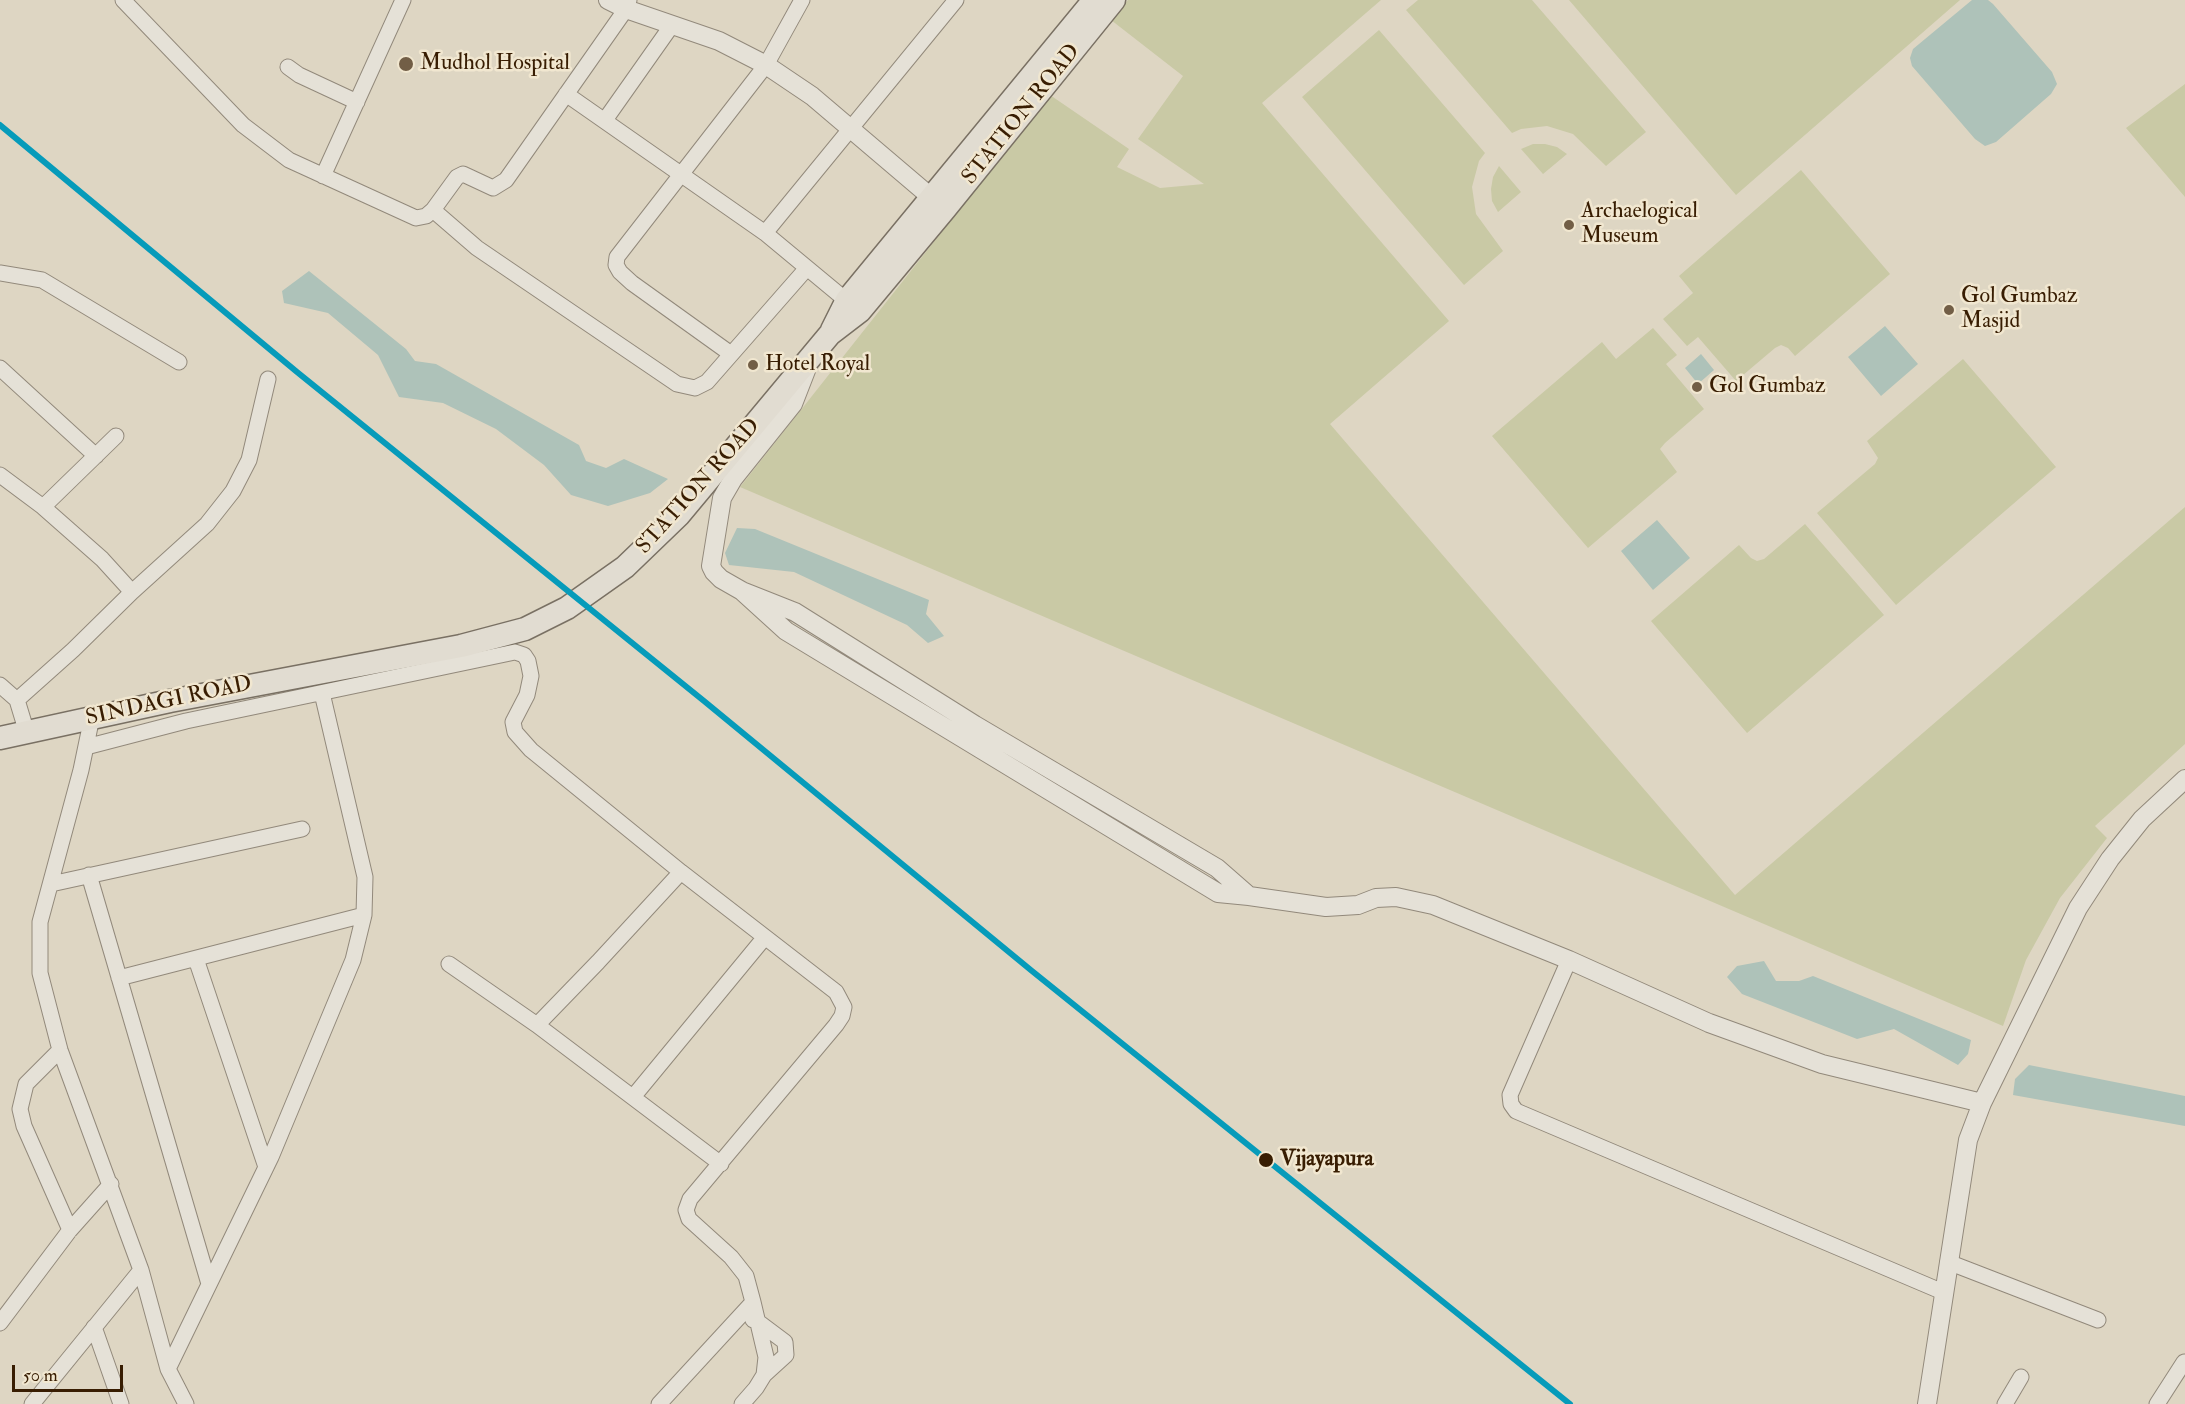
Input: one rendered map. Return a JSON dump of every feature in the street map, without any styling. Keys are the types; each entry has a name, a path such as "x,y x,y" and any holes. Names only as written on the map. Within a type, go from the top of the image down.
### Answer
{"main road":[{"name":"STATION ROAD","path":"853,306 932,198 1094,0"},
{"name":"STATION ROAD","path":"338,669 471,643 525,629 567,608 625,567 679,515 853,306 1114,0"},
{"name":"SINDAGI ROAD","path":"0,738 92,717 338,669"}],"street":[{"path":"123,0 243,124 289,160 416,218 426,216 434,210 457,177 463,174 494,188 500,185 627,4"},
{"path":"323,176 403,0"},
{"path":"608,0 627,4 672,25 719,41 766,65 812,96 932,198"},
{"path":"731,354 632,283 620,272 616,265 617,257 766,65 802,0"},
{"path":"765,232 956,0"},
{"path":"605,120 672,25"},
{"path":"288,67 299,75 357,102"},
{"path":"566,94 765,232 853,306"},
{"path":"434,210 477,248 677,384 695,388 707,382 807,268"},
{"path":"0,273 42,280 178,362"},
{"path":"811,357 793,404 733,479 722,498 711,566 721,579 742,591 786,631 1218,893 1326,907 1358,905 1376,898 1396,897 1433,905 1569,960 1709,1023 1822,1064 1982,1103"},
{"path":"0,368 96,456"},
{"path":"16,700 73,650 132,592 207,524 233,491 249,460 267,379"},
{"path":"43,507 116,436"},
{"path":"0,475 43,507 102,559 132,592"},
{"path":"86,747 186,721 515,652 524,655 531,675 527,695 513,722 515,732 531,750 681,872 836,992 844,1006 842,1016 836,1025 690,1199 686,1210 689,1219 731,1257 746,1276 766,1357 764,1375"},
{"path":"0,685 16,700 27,733"},
{"path":"168,1369 266,1167 353,960 364,915 365,877 322,693"},
{"path":"92,717 40,922 40,973 60,1050 141,1270 168,1369 186,1404"},
{"path":"1927,1404 1968,1140 1982,1103 2084,899 2109,859 2142,819 2185,779"},
{"path":"51,884 302,830"},
{"path":"537,1025 681,872"},
{"path":"89,875 209,1284"},
{"path":"119,978 364,915"},
{"path":"633,1097 765,937"},
{"path":"196,959 266,1167"},
{"path":"1569,960 1510,1095 1516,1111 1943,1292"},
{"path":"448,964 537,1025 721,1164"},
{"path":"60,1050 26,1084 20,1109 24,1126 70,1230"},
{"path":"0,1323 70,1230 111,1184"},
{"path":"1948,1262 2098,1320"},
{"path":"32,1404 141,1270"},
{"path":"659,1404 753,1302"},
{"path":"737,1319 757,1321 785,1342 786,1355 764,1375 742,1404"},
{"path":"94,1327 121,1404"},
{"path":"2157,1404 2184,1362"},
{"path":"2005,1404 2021,1377"}],"green space":[{"path":"1128,0 1381,0 1262,103 1449,321 1330,424 1735,895 2185,507 2185,744 2095,826 2107,838 2060,898 2026,960 2003,1026 740,487 1050,95 1129,149 1117,167 1160,188 1204,184 1138,139 1183,76 1111,20"},
{"path":"1418,0 1532,0 1646,132 1606,166 1573,134 1547,126 1521,129 1512,133 1406,10"},
{"path":"1569,0 1960,0 1736,195"},
{"path":"1379,30 1485,153 1479,161 1472,187 1476,214 1503,251 1464,285 1302,97"},
{"path":"2185,84 2185,197 2126,128"},
{"path":"1533,144 1557,147 1567,154 1543,174 1521,149"},
{"path":"1499,166 1521,192 1498,212 1492,201 1491,189 1493,177"},
{"path":"1801,170 1890,274 1795,356 1788,348 1781,345 1736,381 1698,337 1687,346 1663,319 1693,293 1679,276"},
{"path":"1653,328 1677,355 1666,364 1704,409 1660,449 1677,472 1588,548 1492,436 1602,342 1616,359"},
{"path":"1963,359 2056,467 1896,605 1817,513 1875,464 1878,458 1867,441"},
{"path":"1805,524 1884,615 1747,733 1651,621 1739,545 1751,558 1757,561 1764,559"}],"shaded area":[{"path":"1972,0 1988,0 1993,4 2052,72 2057,84 2051,94 1996,142 1985,146 1975,139 1912,66 1910,58 1913,49"},
{"path":"309,271 406,349 415,361 436,364 579,445 586,461 606,468 624,459 668,479 650,493 608,506 571,495 544,465 496,429 443,403 399,397 378,355 328,313 284,303 282,291"},
{"path":"1885,326 1918,364 1881,396 1848,357"},
{"path":"1701,354 1714,370 1698,384 1685,368"},
{"path":"1657,520 1690,558 1653,590 1621,551"},
{"path":"737,528 755,529 929,600 926,614 944,636 928,643 907,625 794,572 729,565 725,553"},
{"path":"1764,961 1776,981 1799,981 1813,976 1971,1040 1968,1054 1958,1065 1894,1029 1857,1039 1742,994 1727,977 1737,966"},
{"path":"2029,1065 2185,1096 2185,1126 2013,1095 2015,1079"}],"transit line":[{"path":"0,125 297,372 704,701 1032,971 1570,1404"}],"place":[{"name":"Mudhol Hospital","path":"406,64"},
{"name":"Archaelogical Museum","path":"1569,225"},
{"name":"Gol Gumbaz Masjid","path":"1949,310"},
{"name":"Hotel Royal","path":"753,365"},
{"name":"Gol Gumbaz","path":"1697,387"},
{"name":"Vijayapura","path":"1266,1160"}]}
